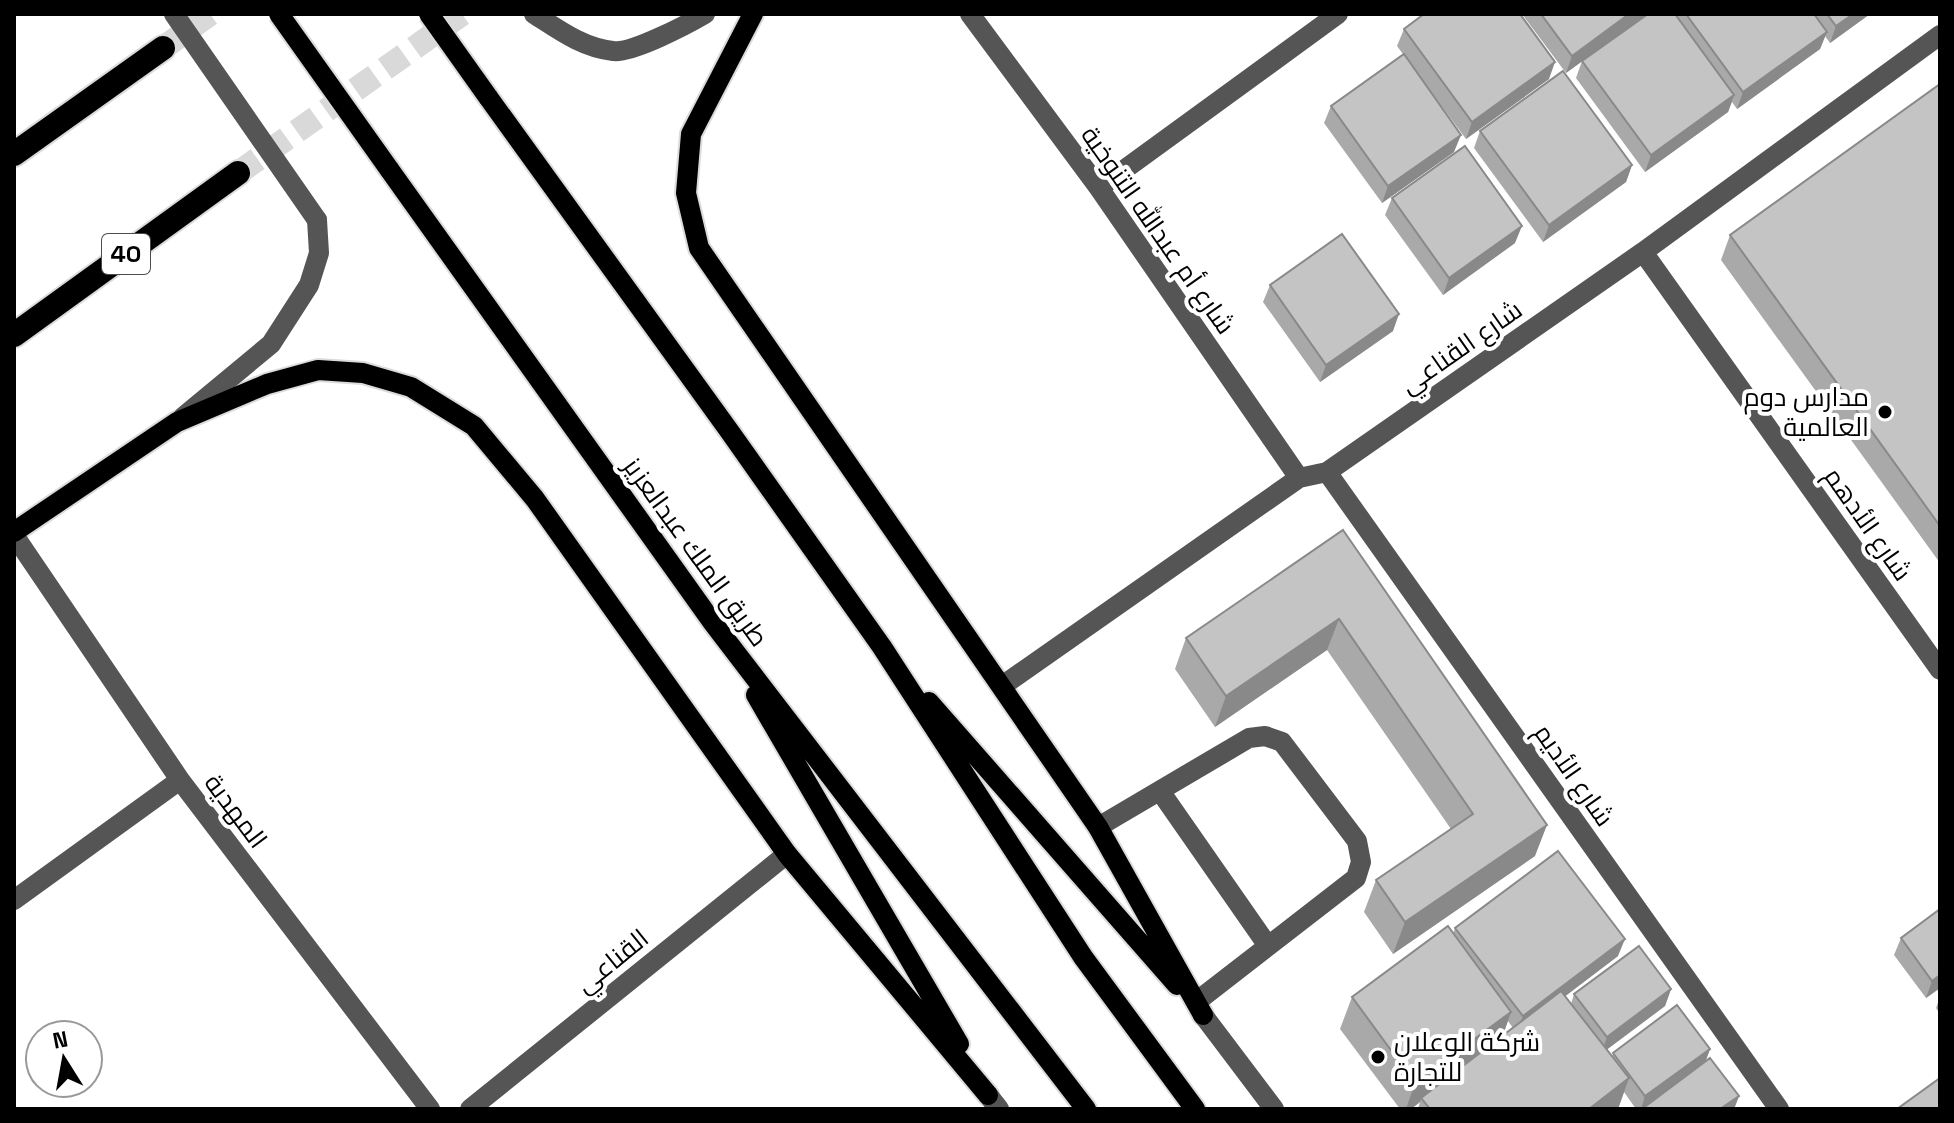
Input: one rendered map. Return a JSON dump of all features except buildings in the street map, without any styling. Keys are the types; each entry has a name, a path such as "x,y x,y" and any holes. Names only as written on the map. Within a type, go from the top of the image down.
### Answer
{"highway":[{"path":"14,154 163,48"},
{"name":"40","path":"14,335 238,173"}],"main road":[{"name":"طريق الملك عبدالعزيز","path":"279,14 713,623 1086,1109"},
{"path":"429,14 882,647 1083,957 1195,1109"},
{"path":"753,14 691,134 686,193 699,248 1098,827 1200,1009"},
{"path":"14,534 177,422 267,384 318,370 363,373 411,387 474,426 535,499 787,854 994,1102"},
{"path":"713,623 994,1102"},
{"path":"882,647 1200,1009"}],"street":[{"path":"174,14 317,220 319,253 309,285 271,344 177,422"},
{"path":"534,14 576,41 616,52 677,30 705,14"},
{"name":"شارع أم عبدالله التنوخية","path":"970,14 1099,188 1299,478"},
{"path":"1099,188 1338,14"},
{"name":"شارع القناعي","path":"1002,686 1299,478 1327,472 1643,252 1940,35"},
{"name":"شارع الأدهم","path":"1643,252 1940,670"},
{"name":"شارع الأديم","path":"1327,472 1779,1109"},
{"name":"المهدية","path":"14,534 180,780 430,1109"},
{"path":"1098,827 1249,738 1265,736 1282,742 1357,841 1361,862 1356,878 1268,946 1200,1009 1274,1109"},
{"path":"14,900 180,780"},
{"path":"1160,791 1268,946"},
{"name":"القناعي","path":"470,1109 787,854"}],"tunnel":[{"path":"163,48 210,14"},
{"path":"238,173 462,14"}],"place":[{"name":"مدارس دوم العالمية","path":"1885,412"},
{"name":"شركة الوعلان للتجارة","path":"1378,1057"}]}
